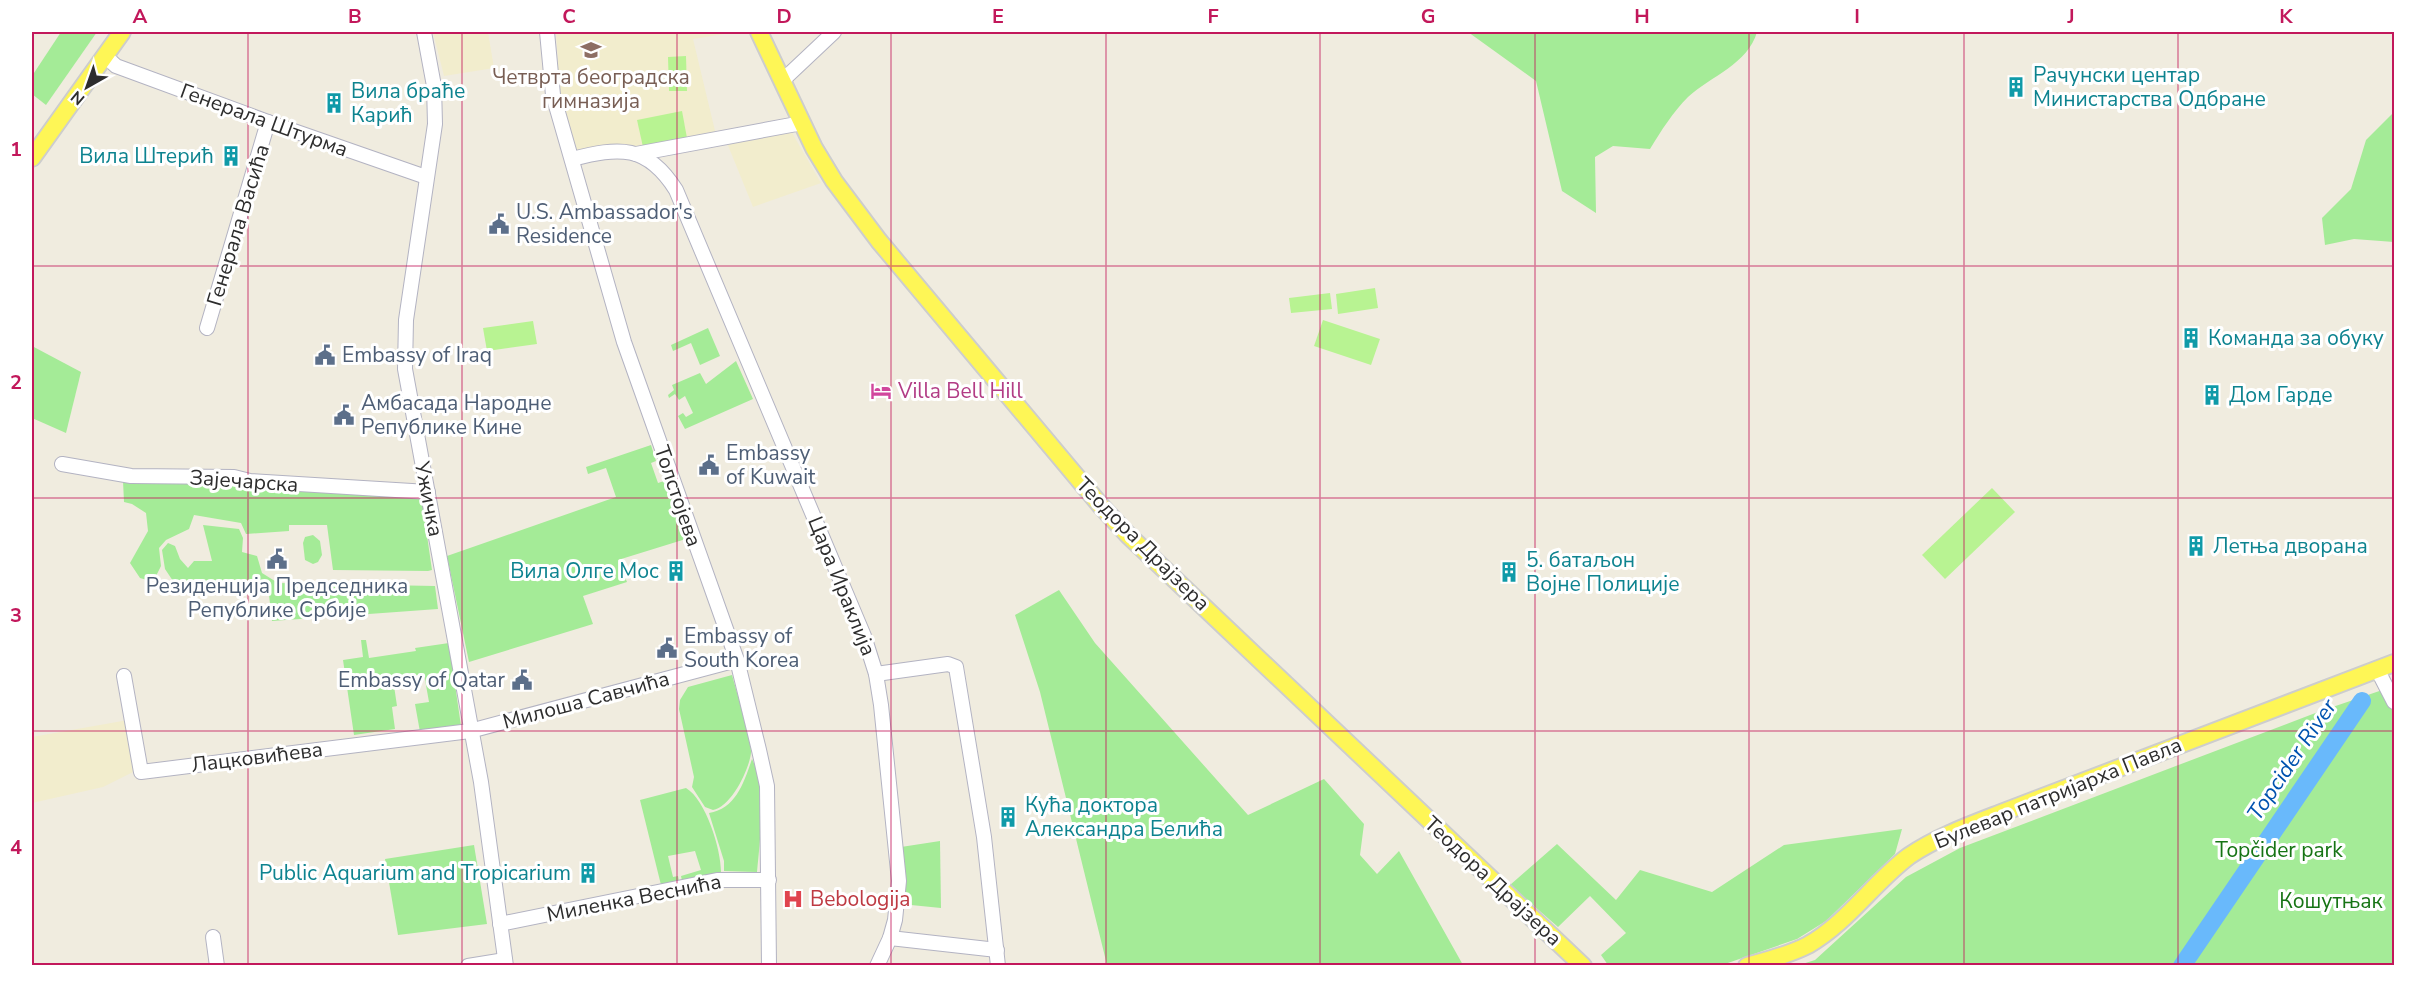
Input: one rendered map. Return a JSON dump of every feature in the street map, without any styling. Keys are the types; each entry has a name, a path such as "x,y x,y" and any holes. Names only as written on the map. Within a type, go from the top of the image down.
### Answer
{"main road":[{"path":"32,158 122,32"},
{"name":"Теодора Драјзера","path":"759,32 824,166 879,241 1075,475 1128,535 1583,966"},
{"name":"Булевар патријарха Павла","path":"1747,966 1790,953 1810,944 1829,930 1902,862 1932,843 2001,813 2394,663"}],"street":[{"name":"Ужичка","path":"424,32 436,111 406,320 404,355 412,413 481,782 506,963"},
{"name":"Толстојева","path":"547,32 554,95 624,342 737,660 767,786 769,966"},
{"path":"782,81 834,32"},
{"name":"Генерала Штурма","path":"105,56 116,66 268,123 426,177"},
{"name":"Генерала Васића","path":"207,328 268,123"},
{"path":"636,154 802,123"},
{"name":"Цара Ираклија","path":"572,159 605,151 618,150 636,154 656,166 676,190 802,485 864,636 876,674 948,663 956,667 984,837 998,966"},
{"name":"Зајечарска","path":"62,464 131,476 234,477 250,481 428,492"},
{"name":"Милоша Савчића","path":"470,731 737,660"},
{"path":"2377,669 2394,702"},
{"path":"876,674 899,881 898,904 890,938 877,966"},
{"name":"Лацковићева","path":"124,676 141,772 470,731"},
{"name":"Миленка Веснића","path":"500,924 717,880 769,880"},
{"path":"213,937 217,966"},
{"path":"890,938 997,950"},
{"path":"468,966 506,963"}],"shaded area":[{"path":"433,32 488,32 494,68 444,76"},
{"path":"556,32 737,32 693,39 716,135 638,151 573,152 552,63 558,61"},
{"path":"791,131 821,183 753,207 727,143"},
{"path":"128,720 135,771 103,787 32,803 32,737"}],"green space":[{"path":"61,32 97,32 46,105 32,94 32,76"},
{"path":"1468,32 1757,32 1746,53 1728,69 1688,97 1667,122 1650,149 1613,146 1595,157 1596,213 1562,191 1536,81"},
{"path":"686,56 687,91 669,91 668,57"},
{"path":"682,111 687,138 643,147 637,120"},
{"path":"2394,112 2394,242 2354,239 2325,245 2322,218 2351,189 2366,140"},
{"path":"1375,288 1378,308 1338,314 1336,294"},
{"path":"1330,293 1332,309 1291,313 1289,298"},
{"path":"1323,320 1380,339 1371,365 1314,346"},
{"path":"533,321 537,344 487,351 483,328"},
{"path":"708,328 720,356 700,365 691,343 673,351 671,345"},
{"path":"32,346 81,372 66,433 32,418"},
{"path":"736,361 753,399 685,429 678,416 683,413 686,417 693,413 685,396 679,400 675,394 669,398 668,395 674,390 672,385 700,373 706,384"},
{"path":"651,445 656,461 651,463 658,483 667,480 689,538 618,560 627,582 583,596 593,624 469,662 447,556 616,497 606,468 588,474 586,467"},
{"path":"123,481 421,494 432,570 333,570 327,525 289,525 289,531 246,534 241,523 194,515 189,529 166,540 159,548 161,566 155,578 147,580 140,578 130,563 148,531 146,513 124,502"},
{"path":"1992,488 2015,512 1945,579 1922,555"},
{"path":"203,525 239,529 243,538 242,552 257,556 262,573 278,583 435,586 438,609 272,621 269,595 252,593 233,585 181,593 165,569 162,550 168,543 175,546 180,559 188,568 194,561 212,561"},
{"path":"313,535 320,541 322,555 318,562 313,564 305,560 303,543 305,537"},
{"path":"1059,590 1095,643 1248,815 1324,779 1364,824 1360,855 1377,874 1399,851 1463,965 1107,965 1040,692 1015,615"},
{"path":"361,640 366,640 369,658 449,643 461,726 420,732 415,704 429,702 424,674 393,679 397,706 392,707 395,729 354,735 343,660 363,657"},
{"path":"732,675 751,753 747,769 738,787 726,802 713,810 705,807 692,787 694,777 679,709 680,700 688,687"},
{"name":"Topčider park","path":"2394,686 2394,965 1796,966 1815,960 1906,877 1960,848 2318,712"},
{"path":"752,759 760,784 761,799 757,872 724,871 724,861 709,813 726,806 738,793"},
{"path":"686,788 700,803 711,826 721,872 682,881 681,876 701,870 695,851 668,856 673,877 678,876 679,881 661,885 640,800"},
{"path":"1902,829 1895,854 1826,921 1797,939 1722,965 1608,965 1601,955 1626,933 1590,896 1558,927 1510,885 1557,844 1616,900 1640,870 1712,892 1784,845"},
{"path":"940,841 941,908 901,904 901,847"},
{"path":"474,845 487,924 398,935 385,859"}],"waterway":[{"name":"Topcider River","path":"2182,966 2362,701"}],"place":[{"name":"Четврта београдска гимназија","path":"591,50"},
{"name":"Рачунски центар Министарства Одбране","path":"2016,87"},
{"name":"Вила браће Карић","path":"334,103"},
{"name":"Вила Штерић","path":"231,156"},
{"name":"U.S. Ambassador's Residence","path":"499,224"},
{"name":"Команда за обуку","path":"2191,338"},
{"name":"Embassy of Iraq","path":"325,355"},
{"name":"Villa Bell Hill","path":"881,391"},
{"name":"Дом Гарде","path":"2212,395"},
{"name":"Амбасада Народне Републике Кине","path":"344,415"},
{"name":"Embassy of Kuwait","path":"709,465"},
{"name":"Летња дворана","path":"2196,546"},
{"name":"Резиденција Председника Републике Србије","path":"277,559"},
{"name":"Вила Олге Мос","path":"676,571"},
{"name":"5. батаљон Војне Полиције","path":"1509,572"},
{"name":"Embassy of South Korea","path":"667,648"},
{"name":"Embassy of Qatar","path":"522,680"},
{"name":"Кућа доктора Александра Белића","path":"1008,817"},
{"name":"Public Aquarium and Tropicarium","path":"588,873"},
{"name":"Bebologija","path":"793,899"}],"park label":[{"name":"Кошутњак","path":"2331,901"}]}
